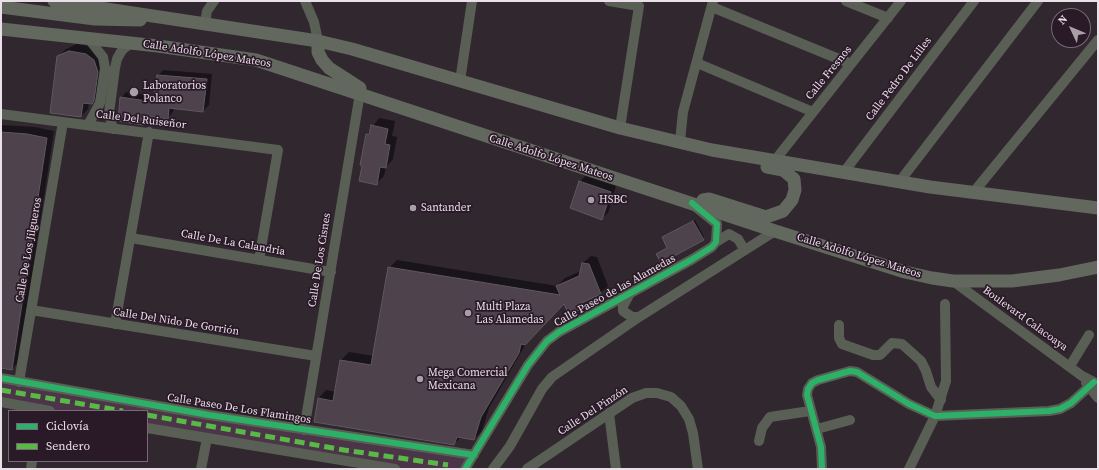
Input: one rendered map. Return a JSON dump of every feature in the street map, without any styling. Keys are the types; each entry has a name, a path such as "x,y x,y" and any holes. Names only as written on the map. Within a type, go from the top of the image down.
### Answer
{"main road":[{"path":"56,1 116,9 178,21 318,41 352,49 620,128 680,141 712,150 747,163 786,172 794,180 795,190 792,200 783,211 766,217 709,199 692,203"},
{"path":"1,7 95,19 178,21"},
{"path":"1,20 59,34"},
{"name":"Calle Adolfo López Mateos","path":"1,29 132,42 256,60 360,93 465,130 905,272 953,281 1012,281 1059,275 1098,267"},
{"path":"318,41 318,52 322,60 330,68 377,99"},
{"path":"712,150 776,159 844,172 973,193 1098,208"}],"street":[{"path":"205,24 207,11 214,1"},
{"path":"305,1 314,22 318,41"},
{"path":"460,81 472,1"},
{"path":"609,1 639,6 620,128"},
{"path":"846,1 888,18"},
{"name":"Calle Fresnos","path":"776,159 901,1"},
{"name":"Calle Pedro De Lilles","path":"844,172 974,1"},
{"path":"900,181 1038,1"},
{"path":"680,141 683,112 712,4 851,64"},
{"path":"88,38 103,57 105,68 100,103 88,125"},
{"path":"973,193 1098,40"},
{"path":"113,129 110,106 117,59 122,50 132,42"},
{"path":"103,57 117,59"},
{"path":"697,63 813,112"},
{"name":"Calle De Los Cisnes","path":"304,430 360,93"},
{"name":"Calle Del Ruiseñor","path":"1,114 113,129 149,132 278,150 259,260"},
{"name":"Calle De Los Jilgueros","path":"19,382 63,122"},
{"path":"115,324 149,132"},
{"path":"692,203 717,224 716,242"},
{"path":"498,467 535,400 552,377 640,317 744,249 775,231"},
{"path":"716,242 729,234 738,239 744,249"},
{"name":"Calle De La Calandria","path":"131,238 331,272"},
{"name":"Calle Paseo de las Alamedas","path":"465,469 528,365 547,342 560,332 707,251 716,242"},
{"name":"Boulevard Calacoaya","path":"953,281 1094,385 1098,398"},
{"path":"630,294 623,306 623,311 632,317 640,317"},
{"path":"909,469 935,416 946,381 945,304"},
{"name":"Calle Del Nido De Gorrión","path":"31,310 316,356"},
{"path":"839,325 839,338 842,344 873,355 880,354 892,343 902,344 921,361 931,387 941,400"},
{"path":"1070,366 1088,336"},
{"path":"822,469 821,447 817,428 810,411 808,389 812,383 818,380 850,371 857,372 909,404 935,416 1049,411 1060,409 1072,403 1094,385"},
{"name":"Calle Paseo De Los Flamingos","path":"1,378 304,430 474,455"},
{"name":"Calle Del Pinzón","path":"527,469 632,398 646,393 657,393 671,397 681,406 689,419 693,433 698,469"},
{"path":"1,402 37,410"},
{"path":"759,441 766,422 777,415 810,411"},
{"path":"609,413 616,469"},
{"path":"817,428 850,420"},
{"path":"148,428 395,469"},
{"path":"201,469 207,438"}],"shaded area":[{"path":"1,378 474,455 465,469 395,469 148,428 148,410 49,410 1,401"}],"building":[{"path":"69,51 86,54 94,60 98,72 94,101 92,104 83,103 81,117 50,113 57,56"},
{"path":"157,75 207,79 203,112 169,108 168,119 144,116 143,125 118,121 120,97 153,102"},
{"path":"371,125 388,129 385,144 390,145 386,168 380,167 377,185 359,181 362,166 360,165 366,134 369,134"},
{"path":"1,132 27,134 47,138 12,370 1,368"},
{"name":"HSBC","path":"579,181 611,192 602,220 570,208"},
{"path":"693,221 704,240 661,263 656,254 667,248 662,237"},
{"path":"582,263 589,264 601,294 577,305 579,310 569,315 564,304 525,345 521,344 519,353 481,417 474,440 457,437 454,445 314,422 318,398 333,401 340,360 371,365 388,267 560,295 556,286 579,276"}],"marked path":[{"path":"1,390 117,410"},
{"path":"148,415 344,450 448,465"}],"cycle path":[{"path":"465,469 528,365 547,341 559,332 712,247 716,242 717,224 692,203"},
{"path":"822,469 821,447 807,395 808,389 812,383 818,380 850,371 857,372 909,404 935,416 1049,411 1060,409 1071,403 1094,382"},
{"path":"1,378 209,415 474,455"}],"place":[{"name":"Laboratorios Polanco","path":"134,92"},
{"name":"HSBC","path":"591,200"},
{"name":"Santander","path":"413,208"},
{"name":"Multi Plaza Las Alamedas","path":"468,313"},
{"name":"Mega Comercial Mexicana","path":"420,379"}]}
